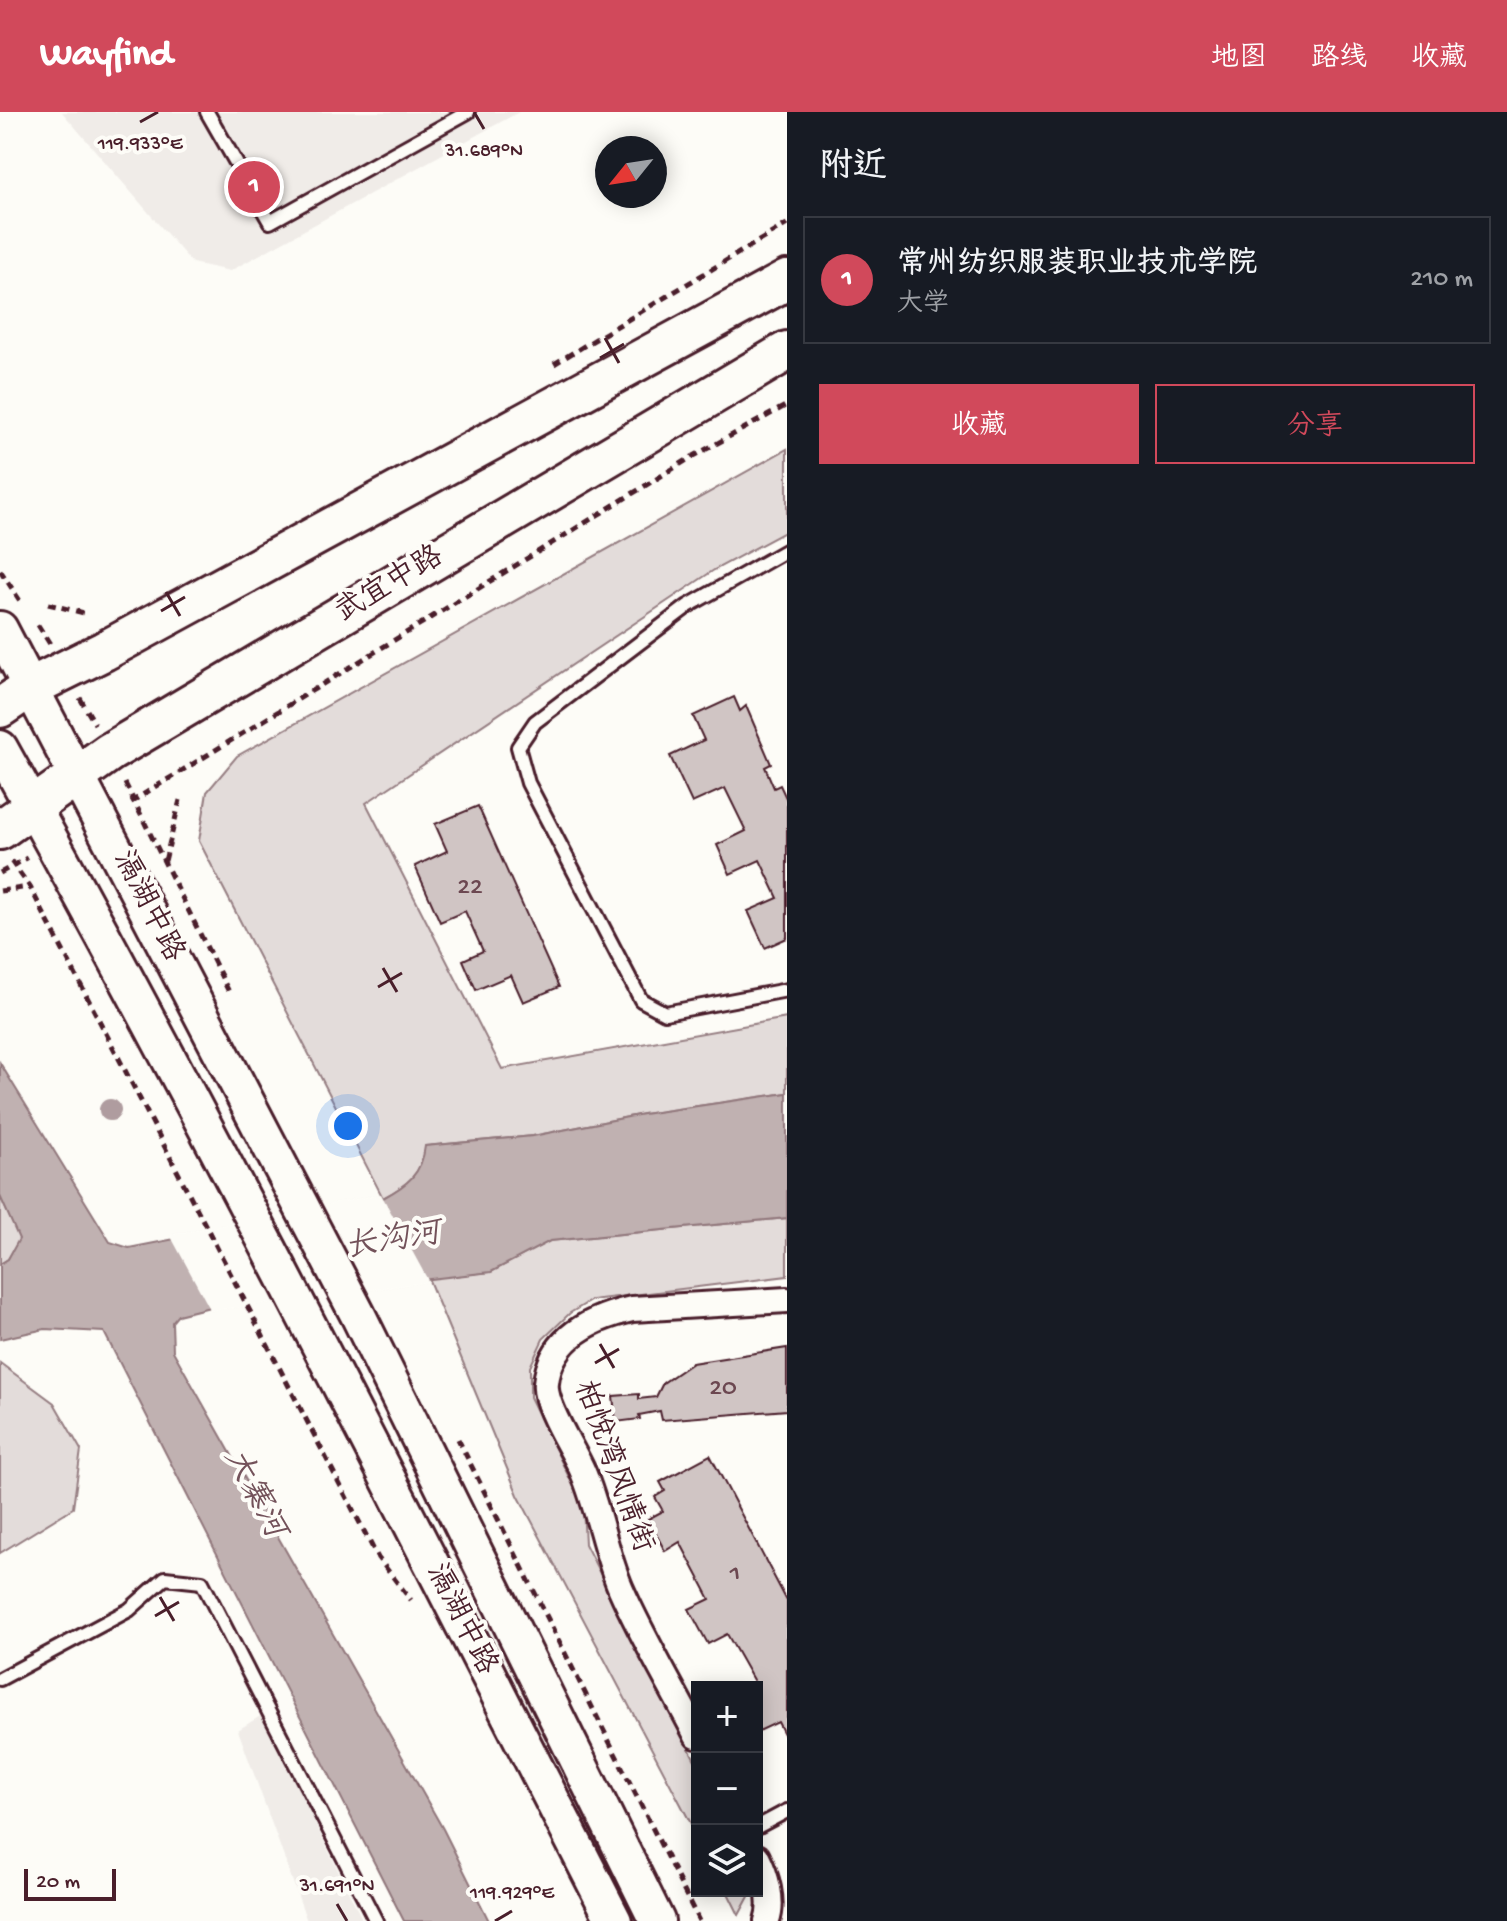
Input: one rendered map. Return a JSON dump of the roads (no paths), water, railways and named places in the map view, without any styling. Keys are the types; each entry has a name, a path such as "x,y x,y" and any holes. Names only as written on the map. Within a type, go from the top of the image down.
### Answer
{"main road":[{"path":"15,698 787,280"},
{"name":"武宜中路","path":"4,843 16,811 110,752 787,351"},
{"name":"滆湖中路","path":"0,629 15,698 78,773 358,1315 657,1921"},
{"name":"滆湖中路","path":"0,748 16,811 67,864 240,1190 614,1921"}],"street":[{"name":"柏悦湾风情街","path":"691,1724 620,1588 589,1486 549,1404 545,1386 555,1354 569,1338 608,1315 632,1309 787,1300"},
{"path":"763,1869 771,1911 767,1921"}],"lane":[{"path":"207,112 270,222 468,112"},
{"path":"787,550 688,606 535,722 518,747 528,783 641,1000 665,1013 787,990"},
{"path":"0,1679 129,1610 165,1578 202,1582 376,1921"},
{"path":"761,1825 787,1811"}],"water":[{"path":"0,1063 110,1242 129,1248 383,1198 412,1178 421,1164 425,1146 533,1136 643,1114 787,1093 787,1218 550,1241 491,1272 230,1302 178,1315 172,1322 173,1351 443,1829 489,1921 404,1921 104,1332 45,1329 0,1339 0,1264 8,1259 19,1239 0,1196"}],"place":[{"name":"常州纺织服装职业技术学院","path":"254,187"}],"water label":[{"name":"长沟河","path":"393,1242"},
{"name":"大寨河","path":"253,1494"}]}
